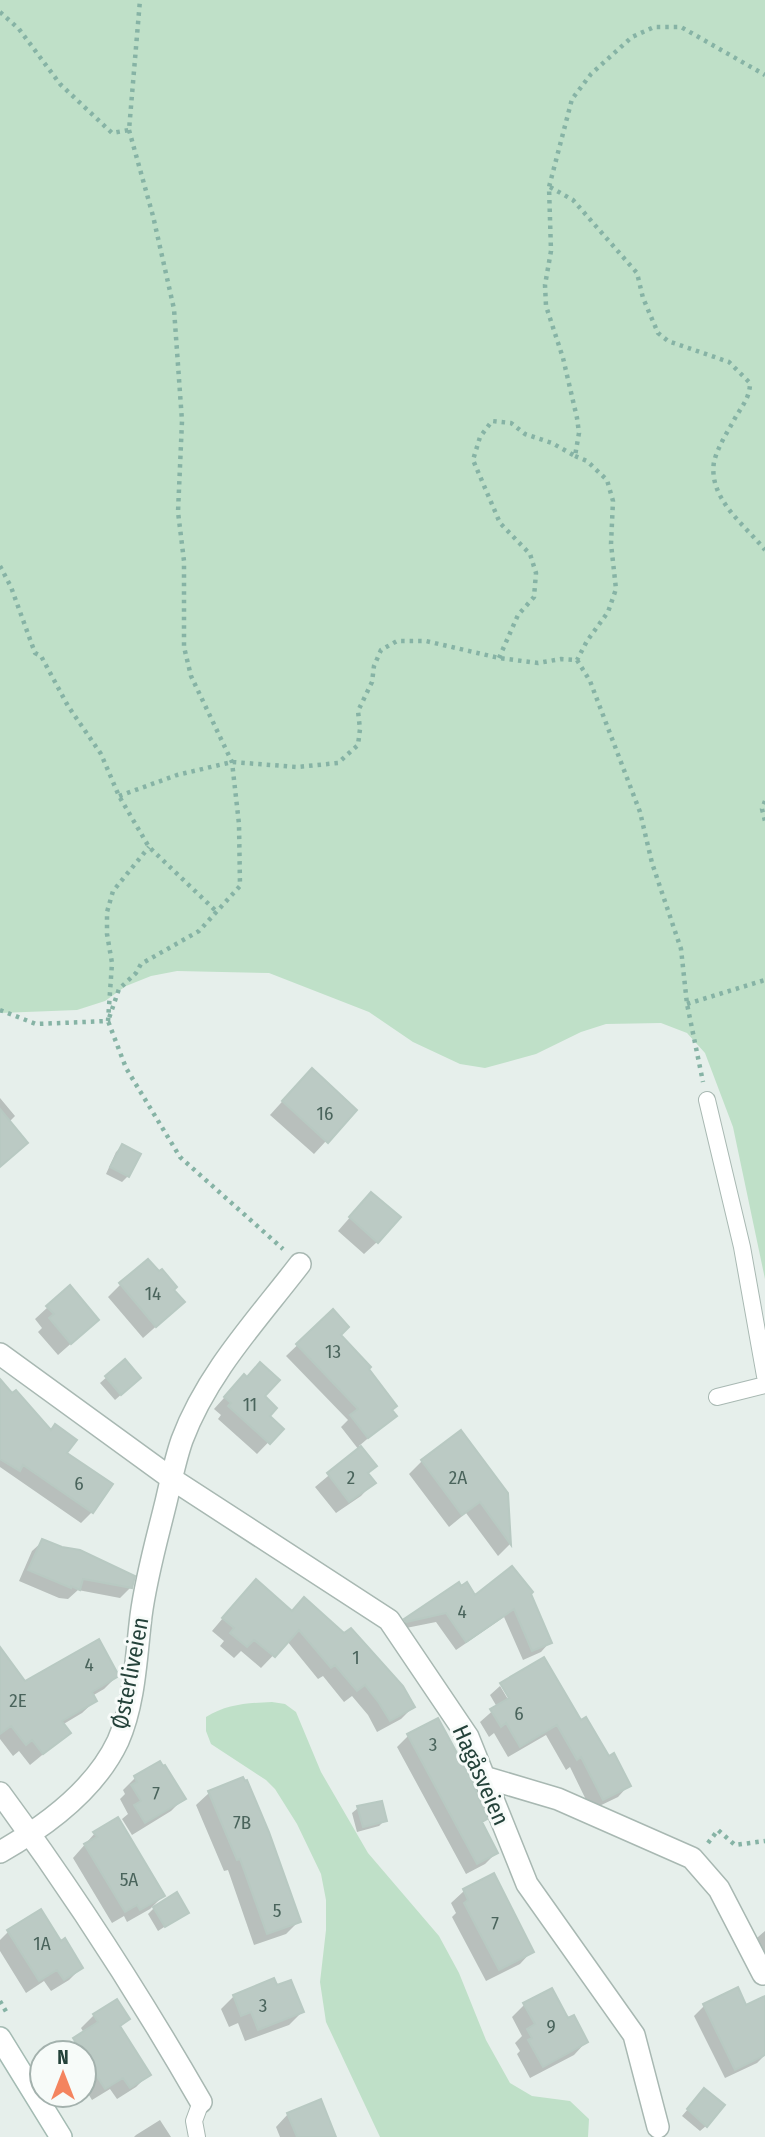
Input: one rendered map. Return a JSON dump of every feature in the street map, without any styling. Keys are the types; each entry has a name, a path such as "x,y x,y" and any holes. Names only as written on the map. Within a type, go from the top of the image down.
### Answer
{"street":[{"name":"Østerliveien","path":"0,1852 30,1835 82,1793 117,1742 126,1715 136,1666 151,1562 182,1442 197,1405 214,1375 300,1264"},
{"path":"0,1354 172,1479"},
{"name":"Hagåsveien","path":"172,1479 388,1620 468,1737 527,1884 634,2035 658,2127"},
{"path":"484,1777 558,1800 692,1858 719,1889 763,1973"},
{"path":"0,1793 154,2020 201,2102"},
{"path":"0,2038 61,2137"}],"lane":[{"path":"707,1100 742,1247 765,1376"},
{"path":"717,1397 765,1385"},
{"path":"197,2137 194,2121 201,2102"}],"path":[{"path":"108,1021 119,989 141,964 200,931 240,886 239,824 232,762 191,676 184,647 184,561 178,512 183,421 174,309 153,216 129,130 139,0"},
{"path":"0,12 19,29 60,84 112,133 129,130"},
{"path":"575,456 579,433 563,358 546,306 545,285 551,251 550,187 572,99 591,74 632,37 654,27 681,27 765,75"},
{"path":"550,187 573,200 637,272 643,298 659,334 668,341 729,362 750,383 750,394 722,443 714,463 715,486 725,505 765,550"},
{"path":"499,658 518,615 534,597 536,573 530,554 499,523 473,460 480,438 492,421 511,423 525,434 552,443 587,461 607,480 613,501 611,544 616,589 608,612 576,660"},
{"path":"0,566 12,587 35,653 41,656 68,706 102,754 119,796 149,847 217,912"},
{"path":"119,796 177,775 232,762 297,767 338,763 358,745 358,711 372,682 374,666 381,650 397,641 426,641 499,658 538,663 561,659 576,660"},
{"path":"576,660 590,681 640,812 652,863 681,949 687,1004 707,1100"},
{"path":"765,801 762,809 765,821"},
{"path":"149,847 113,891 107,912 107,934 112,963 108,1021 126,1068 180,1157 300,1264"},
{"path":"687,1004 765,980"},
{"path":"0,1010 36,1024 108,1021"},
{"path":"692,1858 718,1830 735,1845 765,1841"}],"green space":[{"path":"0,0 765,0 765,1279 733,1127 705,1053 687,1033 661,1023 606,1024 581,1032 536,1054 485,1068 460,1064 413,1042 369,1012 269,973 177,971 151,976 126,986 105,1001 77,1010 0,1013"},
{"path":"272,1702 285,1704 296,1712 321,1772 368,1853 439,1936 459,1973 486,2040 510,2083 532,2096 570,2101 589,2119 588,2137 380,2137 326,2022 320,1982 326,1930 326,1900 321,1874 297,1824 275,1789 266,1780 211,1744 206,1731 206,1717 222,1709"}],"building":[{"path":"312,1068 357,1110 328,1143 282,1101"},
{"path":"0,1109 28,1143 0,1167"},
{"path":"122,1144 141,1154 129,1177 110,1167"},
{"path":"371,1192 401,1217 378,1243 349,1217"},
{"path":"148,1259 159,1271 162,1269 177,1287 174,1290 185,1302 156,1327 119,1283"},
{"path":"70,1285 99,1320 71,1344 49,1318 54,1314 46,1306"},
{"path":"333,1309 349,1327 341,1335 371,1367 369,1369 397,1406 392,1410 397,1416 368,1438 350,1415 358,1409 296,1344"},
{"path":"125,1359 141,1378 121,1395 105,1376"},
{"path":"260,1362 280,1380 265,1396 277,1408 270,1416 284,1429 270,1444 228,1406 231,1403 224,1397 244,1374 247,1377"},
{"path":"0,1379 12,1393 16,1390 51,1430 55,1424 77,1440 67,1453 113,1484 93,1513 23,1465 20,1471 0,1459"},
{"path":"461,1430 508,1493 511,1545 480,1502 462,1515 421,1460"},
{"path":"361,1446 377,1466 368,1473 376,1483 349,1502 327,1473"},
{"path":"42,1539 62,1547 80,1550 135,1576 132,1588 83,1579 80,1590 28,1570"},
{"path":"512,1566 533,1592 531,1594 552,1643 532,1651 514,1609 466,1642 446,1613 406,1622 404,1619 459,1582 461,1586 467,1582 475,1595"},
{"path":"256,1579 292,1611 304,1597 344,1633 351,1628 403,1686 415,1707 390,1721 365,1685 357,1691 335,1665 331,1668 299,1630 275,1657 254,1640 247,1647 230,1633 234,1628 222,1618"},
{"path":"99,1639 119,1676 92,1692 97,1701 62,1721 71,1733 43,1754 32,1740 26,1745 11,1726 0,1734 0,1647 25,1681"},
{"path":"544,1657 581,1720 586,1717 609,1756 614,1753 631,1786 603,1800 581,1757 577,1760 557,1725 520,1747 506,1723 501,1727 490,1709 509,1698 500,1683"},
{"path":"438,1718 471,1779 487,1819 482,1822 498,1853 477,1864 407,1734"},
{"path":"160,1761 186,1799 145,1823 134,1805 141,1801 131,1785 137,1782 134,1776"},
{"path":"243,1777 247,1780 269,1832 301,1922 267,1934 240,1859 237,1860 208,1791"},
{"path":"382,1801 387,1821 363,1827 357,1806"},
{"path":"118,1817 165,1896 140,1910 137,1905 125,1912 84,1844 97,1837 93,1832"},
{"path":"494,1873 534,1952 499,1970 464,1903 468,1900 463,1889"},
{"path":"177,1892 189,1913 165,1927 153,1907"},
{"path":"41,1909 61,1941 65,1938 83,1968 64,1980 57,1970 39,1981 7,1930"},
{"path":"274,1978 277,1985 291,1980 304,2012 258,2030 251,2012 241,2016 233,1995"},
{"path":"738,1987 746,2005 765,1996 765,2055 735,2070 703,2004"},
{"path":"552,1988 568,2018 574,2015 588,2042 543,2067 528,2040 532,2038 527,2029 535,2024 523,2003"},
{"path":"117,1999 130,2019 120,2026 151,2075 130,2088 123,2078 105,2089 98,2078 98,2039 73,2038 98,2022 93,2014"},
{"path":"704,2088 725,2105 707,2127 687,2109"},
{"path":"321,2099 336,2137 297,2137 287,2113"}]}
